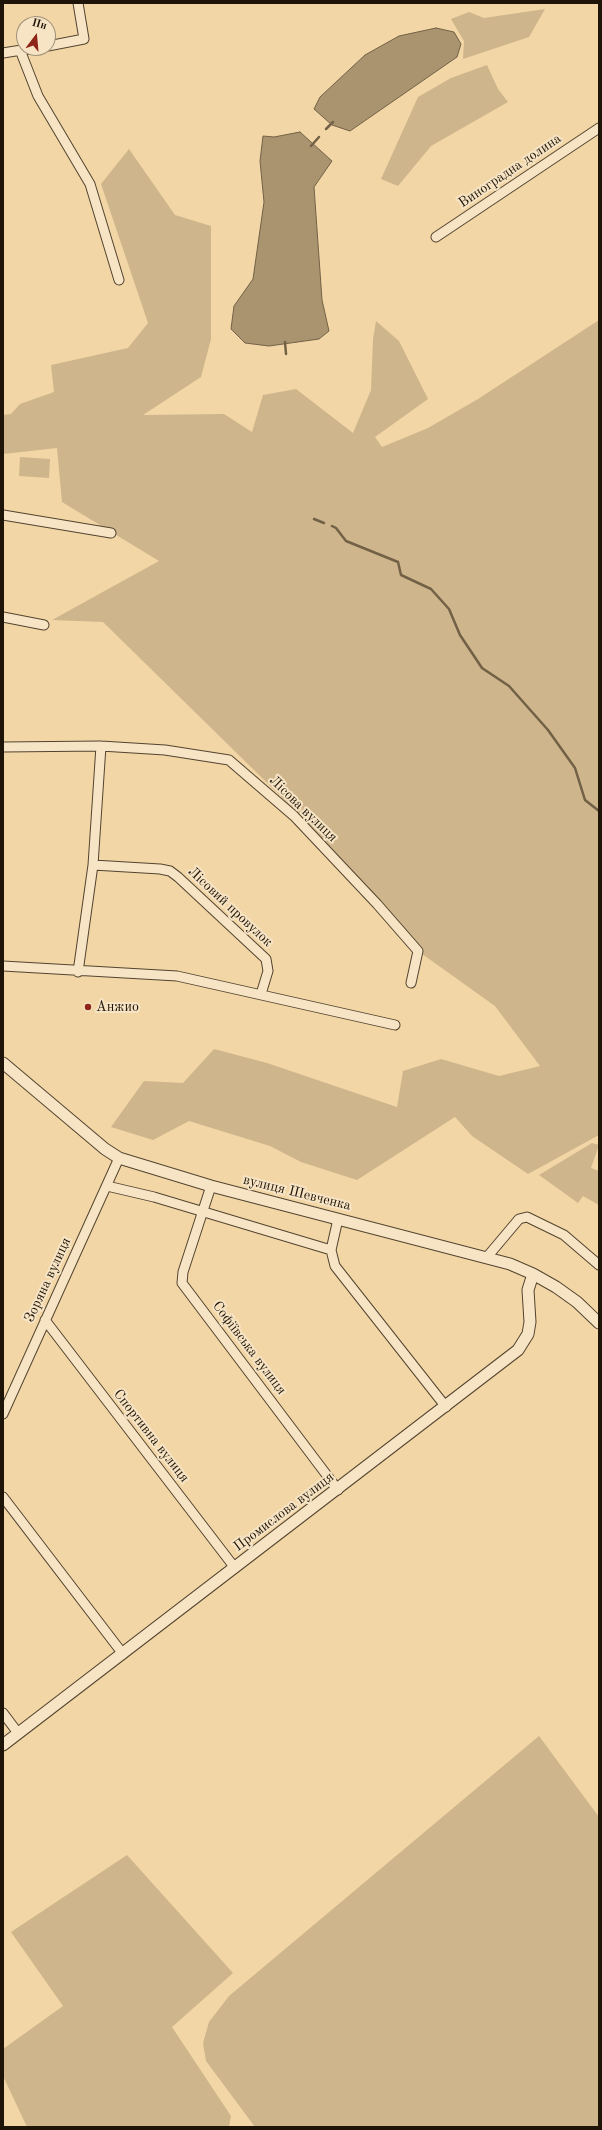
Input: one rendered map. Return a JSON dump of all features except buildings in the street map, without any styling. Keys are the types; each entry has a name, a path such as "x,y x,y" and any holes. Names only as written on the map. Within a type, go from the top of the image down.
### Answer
{"street":[{"path":"56,44 84,39 78,3"},
{"path":"3,53 16,51"},
{"path":"22,56 38,96 90,184 119,280"},
{"name":"Виноградна долина","path":"436,237 599,128"},
{"path":"3,515 112,533"},
{"path":"3,617 44,625"},
{"path":"78,972 93,865 101,746"},
{"name":"Лісова вулиця","path":"3,747 35,748 101,746 165,750 229,760 294,816 377,904 418,951 411,983"},
{"name":"Лісовий провулок","path":"93,865 160,869 170,871 178,877 266,959 268,971 261,994"},
{"path":"3,966 78,972 177,976 395,1025"},
{"name":"вулиця Шевченка","path":"3,1063 105,1149 119,1158 212,1186 487,1257 533,1274 566,1295 599,1323"},
{"name":"Зоряна вулиця","path":"3,1414 119,1158"},
{"path":"107,1186 154,1197 331,1250"},
{"path":"202,1212 212,1186"},
{"name":"Софіївська вулиця","path":"202,1212 183,1272 182,1283 338,1490"},
{"path":"487,1257 519,1219 527,1217 564,1235 599,1265"},
{"path":"338,1219 331,1250 336,1266 446,1407"},
{"name":"Промислова вулиця","path":"3,1745 338,1490 518,1350 528,1334 530,1322 528,1290 533,1274"},
{"name":"Спортивна вулиця","path":"45,1320 235,1568"},
{"path":"3,1497 123,1654"},
{"path":"3,1713 18,1734"}],"shaded area":[{"path":"545,9 529,37 463,59 464,41 451,19 469,12 484,18"},
{"path":"436,28 454,32 461,44 457,57 350,131 332,125 314,109 320,97 365,55 399,36"},
{"path":"487,65 498,89 508,102 431,146 398,186 381,179 418,97 451,78"},
{"path":"300,132 332,161 314,187 322,300 329,331 319,339 269,346 245,343 231,329 234,306 253,279 264,202 260,161 263,136 274,137"},
{"path":"129,149 175,215 211,226 211,339 201,377 143,415 224,414 252,432 263,395 296,389 353,433 371,390 373,339 376,321 399,341 428,399 375,437 382,447 428,428 478,399 599,320 599,1135 528,1174 472,1136 455,1117 357,1180 301,1162 270,1146 189,1121 153,1140 111,1127 144,1081 183,1083 214,1049 267,1063 397,1107 403,1071 441,1059 499,1076 540,1066 495,1006 418,951 305,820 103,622 52,620 159,561 62,502 57,448 3,454 3,415 11,414 20,404 54,392 51,365 128,348 148,323 101,184"},
{"path":"20,457 50,459 49,478 19,476"},
{"path":"592,1143 599,1145 591,1168 599,1171 599,1205 583,1196 578,1203 539,1175"},
{"path":"539,1736 599,1817 599,2127 255,2127 206,2061 203,2043 209,2022 229,1996"},
{"path":"127,1855 233,1973 172,2027 231,2116 229,2127 27,2127 3,2076 3,2049 63,2006 11,1932"}],"waterway":[{"path":"326,129 333,122"},
{"path":"311,146 319,137"},
{"path":"285,342 286,354"},
{"path":"314,519 324,523"},
{"path":"332,526 336,528 346,541 398,562 401,575 431,589 449,609 460,635 482,668 509,686 548,730 575,768 585,800 599,811"}],"place":[{"name":"Анжио","path":"88,1007"}]}
